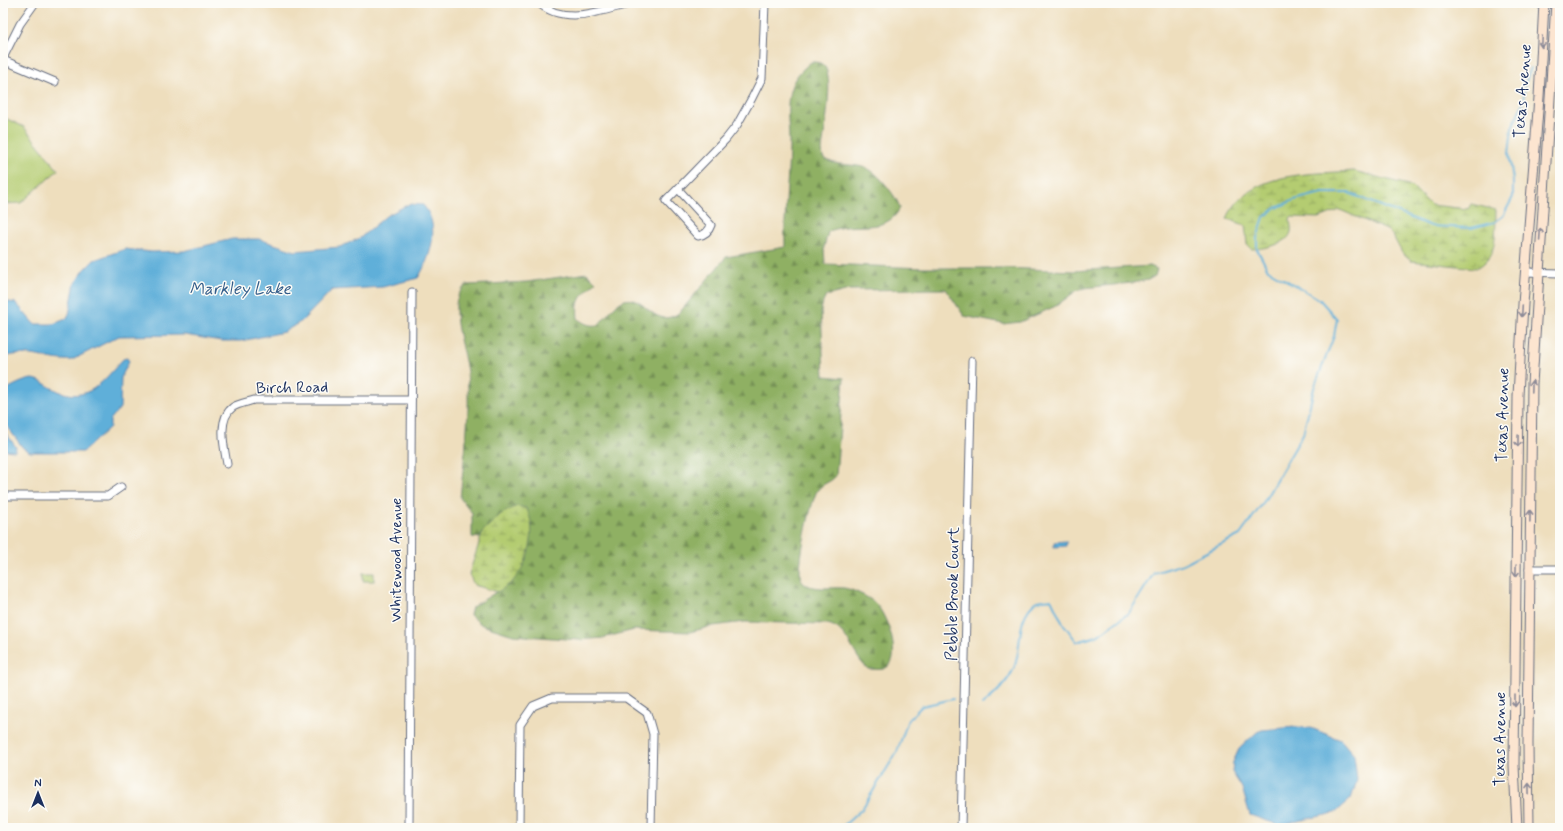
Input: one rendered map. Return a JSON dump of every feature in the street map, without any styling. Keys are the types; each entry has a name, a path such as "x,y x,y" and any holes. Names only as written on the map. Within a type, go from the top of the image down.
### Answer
{"main road":[{"name":"Texas Avenue","path":"1517,828 1514,765 1518,396 1525,272 1539,97 1544,3"},
{"name":"Texas Avenue","path":"1529,828 1529,569 1532,384 1556,3"}],"street":[{"path":"35,3 20,24 3,59 55,82"},
{"path":"539,3 546,10 575,16 633,3"},
{"path":"678,189 711,225 704,235 698,236 666,200 726,139 737,125 762,78 765,3"},
{"path":"1525,272 1560,273"},
{"name":"Whitewood Avenue","path":"410,828 412,292"},
{"name":"Pebble Brook Court","path":"961,828 972,361"},
{"name":"Birch Road","path":"227,464 223,439 225,420 233,407 254,400 411,400"},
{"path":"3,496 108,496 120,487"},
{"path":"1529,569 1560,569"},
{"path":"519,828 520,725 532,706 552,698 626,698 647,714 653,734 651,828"}],"green space":[{"path":"811,62 822,64 828,74 829,95 822,150 823,158 833,163 861,167 870,170 886,185 900,208 894,217 877,225 837,228 828,232 824,247 825,264 924,268 1006,268 1073,271 1150,266 1157,269 1155,276 1148,280 1132,283 1084,288 1076,291 1056,306 1020,322 1003,324 964,316 946,289 849,290 826,296 821,310 824,376 844,378 836,476 819,488 814,497 802,550 800,573 801,580 808,586 820,588 844,588 860,594 874,602 884,616 892,637 893,657 890,665 883,669 868,669 862,663 845,636 834,627 827,624 745,622 713,626 690,632 634,630 603,638 579,640 513,635 482,625 470,615 472,607 511,583 524,563 530,546 483,531 480,538 472,537 472,513 460,498 466,435 468,387 466,364 458,331 456,315 456,303 459,294 467,285 527,282 587,273 596,282 583,294 579,302 578,319 585,323 590,325 598,325 614,307 625,300 638,302 656,315 663,318 671,317 680,312 726,257 785,247 789,149 788,100 792,85 796,78"},
{"path":"3,117 24,127 58,170 21,203 3,204"},
{"path":"1354,171 1408,185 1431,205 1468,209 1471,204 1496,210 1494,244 1489,258 1476,268 1411,261 1402,253 1393,236 1387,230 1340,210 1319,218 1292,217 1290,219 1291,232 1285,240 1268,247 1251,249 1247,245 1245,225 1227,219 1238,201 1250,191 1263,184 1292,176"},
{"path":"517,506 526,508 532,526 530,547 527,558 517,576 511,583 498,592 474,585 469,574 483,531 501,514"},
{"path":"363,573 374,573 374,581 363,581"}],"water":[{"name":"Markley Lake","path":"409,204 423,205 432,222 433,231 430,251 423,270 418,278 383,287 332,290 302,321 284,332 241,341 221,341 185,335 119,336 72,360 20,354 3,358 3,301 16,303 34,324 53,324 66,319 69,314 75,283 85,269 94,260 125,249 152,252 184,251 232,239 259,239 295,251 340,247 360,238 386,216"},
{"path":"127,358 129,361 121,378 120,408 110,420 110,427 83,452 30,452 23,448 3,421 3,391 32,379 38,380 54,389 66,393 76,395 85,393 101,383 123,359"},
{"path":"3,429 16,447 15,451 3,450"},
{"path":"1066,541 1066,546 1054,547 1054,542"},
{"path":"1295,727 1311,728 1341,740 1354,755 1357,780 1351,799 1335,813 1279,825 1250,815 1242,788 1232,772 1233,762 1239,749 1257,732 1262,730"}],"waterway":[{"path":"982,705 1000,689 1011,674 1017,660 1022,624 1029,609 1036,602 1051,599 1062,622 1077,642 1097,636 1129,613 1154,573 1183,564 1240,535 1263,503 1303,434 1314,388 1334,336 1337,319 1319,299 1268,270 1257,249 1257,238 1264,217 1276,208 1294,200 1322,193 1349,193 1431,226 1471,228 1495,222 1503,216 1513,197 1513,180 1509,154 1512,128 1523,102 1525,83 1531,68"},
{"path":"841,828 862,809 897,752 908,720 922,706 953,699"}]}
